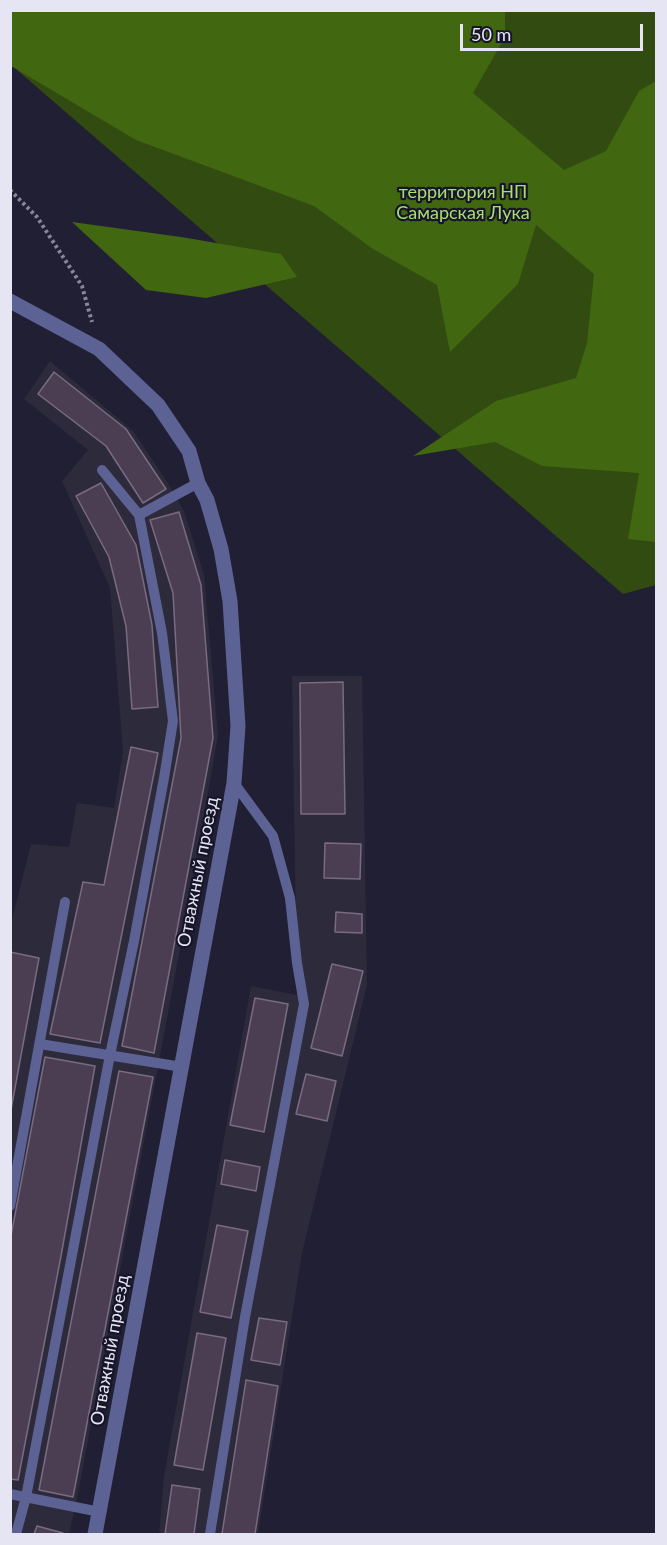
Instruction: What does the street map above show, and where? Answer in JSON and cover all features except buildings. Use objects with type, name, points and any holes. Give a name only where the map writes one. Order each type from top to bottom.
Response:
[{"type":"street","name":"Отважный проезд","points":[[10,300],[99,349],[158,405],[189,451],[198,483],[207,500],[221,549],[230,601],[238,726],[234,783],[95,1534]]},
{"type":"lane","points":[[16,1534],[26,1497],[110,1055],[134,941],[162,790],[172,721],[162,633],[139,515],[102,471]]},
{"type":"lane","points":[[139,515],[198,483]]},
{"type":"lane","points":[[210,1534],[245,1317],[304,1004],[290,898],[273,836],[234,783]]},
{"type":"lane","points":[[10,1206],[65,902]]},
{"type":"lane","points":[[40,1044],[182,1067]]},
{"type":"lane","points":[[10,1494],[99,1512]]},
{"type":"path","points":[[10,190],[37,217],[82,286],[99,349]]},
{"type":"shaded area","points":[[50,361],[133,431],[184,511],[204,575],[218,736],[69,1534],[11,1534],[11,924],[31,844],[69,847],[77,803],[114,808],[123,751],[110,588],[62,481],[88,450],[24,399]]},
{"type":"shaded area","points":[[292,676],[362,676],[367,985],[302,1253],[258,1534],[159,1534],[164,1476],[251,986],[297,995]]},
{"type":"green space","name":"территория НП Самарская Лука","points":[[10,11],[505,11],[505,37],[473,93],[564,170],[606,151],[639,91],[656,81],[656,542],[628,539],[639,473],[542,466],[495,442],[413,456],[496,401],[576,378],[587,343],[594,274],[536,225],[518,284],[450,352],[437,285],[373,249],[314,206],[136,140],[11,66]]},
{"type":"green space","name":"территория НП Самарская Лука","points":[[11,11],[656,11],[656,585],[623,594],[17,70],[11,52]]},
{"type":"green space","points":[[72,222],[281,254],[297,277],[206,298],[146,290]]}]
